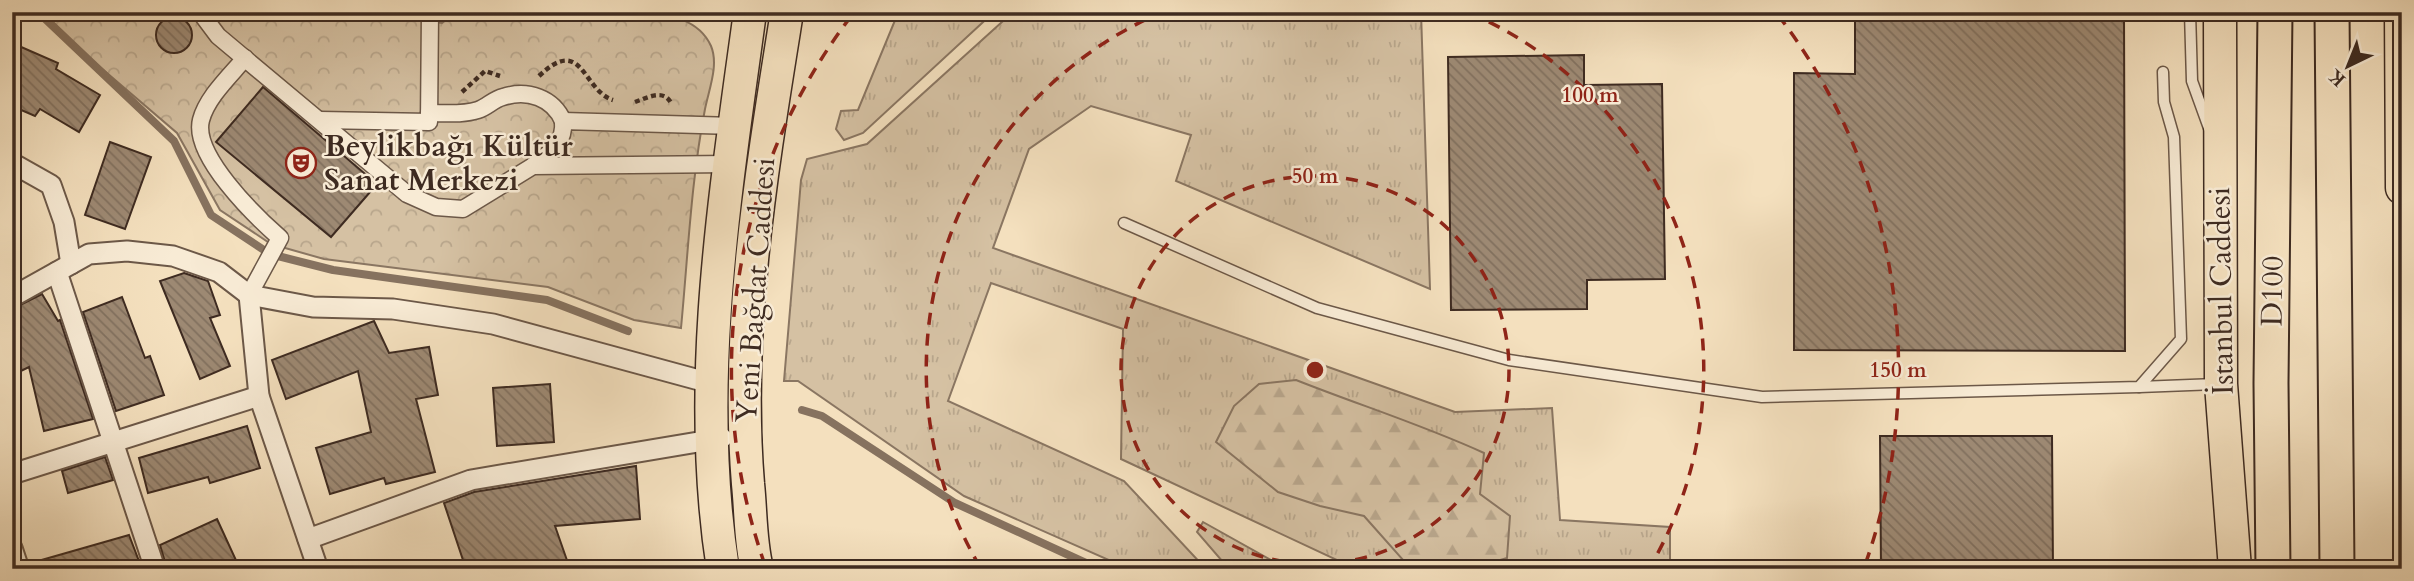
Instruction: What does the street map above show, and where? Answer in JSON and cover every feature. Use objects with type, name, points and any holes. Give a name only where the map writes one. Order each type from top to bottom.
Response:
[{"type":"highway","name":"D100","points":[[2273,569],[2271,383],[2275,12]]},
{"type":"highway","name":"D100","points":[[2332,12],[2337,569]]},
{"type":"main road","name":"Yeni Bağdat Caddesi","points":[[720,568],[709,440],[710,383],[729,164],[750,12]]},
{"type":"main road","name":"Yeni Bağdat Caddesi","points":[[756,564],[744,434],[743,375],[760,183],[787,12]]},
{"type":"main road","name":"İstanbul Caddesi","points":[[2220,12],[2221,384],[2235,569]]},
{"type":"main road","points":[[2401,12],[2402,188]]},
{"type":"street","points":[[200,12],[218,36],[407,194],[436,207],[463,209],[533,166],[556,148],[564,134],[563,121],[558,110],[547,100],[526,94],[503,97],[478,110],[455,114],[429,113]]},
{"type":"street","points":[[320,120],[429,121],[430,12]]},
{"type":"street","points":[[245,58],[207,105],[199,132],[203,146],[237,194],[280,238],[249,295],[260,396],[318,569]]},
{"type":"street","points":[[563,121],[734,127]]},
{"type":"street","points":[[12,163],[51,185],[64,222],[64,268],[113,442],[155,569]]},
{"type":"street","points":[[533,166],[729,164]]},
{"type":"street","points":[[12,297],[89,254],[127,251],[173,256],[219,272],[249,295],[313,307],[393,309],[493,324],[710,383]]},
{"type":"street","points":[[12,474],[260,396]]},
{"type":"street","points":[[308,540],[471,480],[744,434]]},
{"type":"street","points":[[12,548],[19,569]]},
{"type":"street","points":[[720,568],[756,564]]},
{"type":"lane","points":[[2189,12],[2192,81],[2220,157]]},
{"type":"lane","points":[[2139,387],[2181,339],[2174,137],[2164,102],[2163,72]]},
{"type":"lane","points":[[1124,223],[1317,308],[1509,360],[1762,397],[2221,384]]},
{"type":"green space","points":[[43,12],[404,12],[417,20],[442,23],[456,12],[642,12],[662,14],[691,24],[706,37],[714,61],[696,163],[681,328],[634,320],[548,287],[324,259],[271,244],[220,210],[177,133],[73,44]]},
{"type":"green space","points":[[994,12],[863,133],[844,140],[836,129],[841,111],[858,110],[898,13]]},
{"type":"green space","points":[[1013,12],[1086,12],[1090,16],[1094,12],[1421,12],[1430,289],[1176,181],[1191,135],[1091,106],[1029,149],[993,248],[1455,412],[1552,408],[1560,520],[1670,527],[1670,569],[1356,569],[1121,459],[1123,329],[991,283],[948,401],[1124,481],[1206,569],[1129,569],[964,496],[798,381],[784,381],[801,180],[807,159],[867,144]]},
{"type":"green space","points":[[1296,380],[1484,453],[1480,494],[1510,516],[1507,558],[1470,569],[1426,569],[1403,560],[1364,516],[1320,506],[1278,492],[1216,442],[1234,406],[1259,384]]},
{"type":"green space","points":[[1203,522],[1287,569],[1229,569],[1197,532]]},
{"type":"building","points":[[1855,12],[2124,12],[2125,351],[1794,350],[1794,73],[1855,74]]},
{"type":"building","points":[[174,17],[187,22],[192,35],[187,48],[174,53],[161,48],[156,35],[161,22]]},
{"type":"building","points":[[12,43],[58,63],[56,69],[100,95],[79,132],[40,109],[35,116],[12,106]]},
{"type":"building","points":[[1584,55],[1584,85],[1662,84],[1665,279],[1587,280],[1587,309],[1451,310],[1448,57]]},
{"type":"building","name":"Beylikbağı Kültür Sanat Merkezi","points":[[263,87],[377,184],[331,237],[216,142]]},
{"type":"building","points":[[110,142],[151,157],[125,229],[85,215]]},
{"type":"building","points":[[184,273],[208,281],[220,315],[210,318],[230,366],[200,379],[160,281]]},
{"type":"building","points":[[42,294],[58,321],[60,320],[93,419],[44,431],[29,367],[21,371],[12,356],[12,309]]},
{"type":"building","points":[[122,297],[145,358],[150,356],[164,395],[116,411],[83,312]]},
{"type":"building","points":[[374,321],[389,353],[429,347],[438,395],[416,399],[435,472],[386,484],[384,478],[330,494],[316,448],[371,432],[358,371],[286,399],[272,360]]},
{"type":"building","points":[[550,384],[554,442],[497,446],[493,388]]},
{"type":"building","points":[[247,426],[260,468],[210,483],[208,477],[148,493],[139,458]]},
{"type":"building","points":[[1880,436],[2052,436],[2053,569],[1881,569]]},
{"type":"building","points":[[105,457],[113,480],[68,493],[62,471]]},
{"type":"building","points":[[636,466],[640,519],[555,526],[570,569],[466,569],[444,503],[474,492]]},
{"type":"building","points":[[217,519],[240,569],[167,569],[160,545]]},
{"type":"building","points":[[129,535],[142,569],[32,569],[31,563]]},
{"type":"waterway","points":[[38,12],[174,141],[211,215],[270,254],[333,270],[547,300],[628,331]]},
{"type":"waterway","points":[[802,410],[822,416],[955,503],[1099,569]]},
{"type":"place","name":"Beylikbağı Kültür Sanat Merkezi","points":[[301,163]]}]
